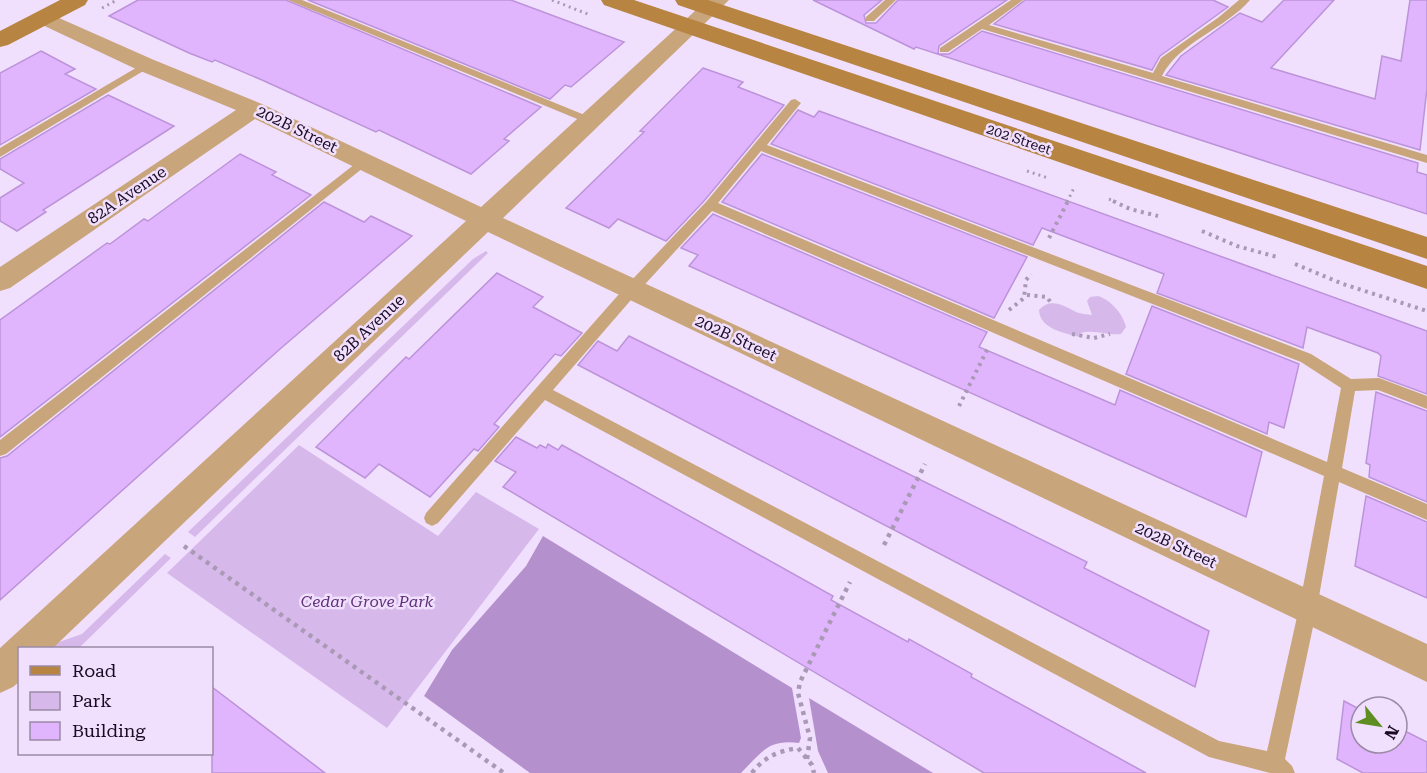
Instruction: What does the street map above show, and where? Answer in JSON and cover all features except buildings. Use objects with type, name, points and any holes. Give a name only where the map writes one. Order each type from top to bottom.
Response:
[{"type":"main road","points":[[0,40],[77,0]]},
{"type":"main road","name":"202 Street","points":[[612,0],[701,9],[1427,248]]},
{"type":"main road","name":"202 Street","points":[[701,9],[1427,278]]},
{"type":"street","name":"82B Avenue","points":[[28,647],[591,120],[701,9]]},
{"type":"street","name":"202B Street","points":[[44,18],[146,65],[254,108],[485,220],[1427,663]]},
{"type":"street","name":"82A Avenue","points":[[0,281],[254,108]]},
{"type":"street","points":[[0,674],[18,657]]},
{"type":"lane","points":[[293,0],[591,120]]},
{"type":"lane","points":[[870,19],[891,0]]},
{"type":"lane","points":[[944,50],[1018,0]]},
{"type":"lane","points":[[1156,78],[1165,60],[1223,19],[1245,0]]},
{"type":"lane","points":[[979,25],[1427,159]]},
{"type":"lane","points":[[0,153],[146,65]]},
{"type":"lane","points":[[432,518],[632,289],[710,205],[795,104]]},
{"type":"lane","points":[[759,146],[1306,357],[1349,385],[1380,384],[1427,403]]},
{"type":"lane","points":[[0,449],[364,161]]},
{"type":"lane","points":[[710,205],[1427,512]]},
{"type":"lane","points":[[543,392],[1216,750],[1279,768],[1349,385]]},
{"type":"path","points":[[1027,295],[1047,297],[1052,303]]},
{"type":"path","points":[[959,406],[998,328]]},
{"type":"path","points":[[1068,333],[1094,338],[1110,334]]},
{"type":"path","points":[[807,759],[810,738],[798,693],[800,682],[925,464]]},
{"type":"path","points":[[158,525],[198,558],[504,773]]},
{"type":"path","points":[[752,773],[759,763],[777,751],[798,748],[814,773]]},
{"type":"green space","points":[[486,251],[488,253],[195,537],[188,532],[473,259]]},
{"type":"green space","points":[[1098,296],[1112,304],[1122,317],[1126,327],[1121,334],[1086,332],[1080,333],[1080,337],[1048,326],[1040,316],[1039,310],[1053,303],[1078,313],[1092,315],[1087,301],[1090,297]]},
{"type":"green space","name":"Cedar Grove Park","points":[[299,445],[438,536],[476,492],[539,529],[387,728],[167,573]]},
{"type":"green space","points":[[165,554],[171,558],[80,647],[52,647],[59,642],[82,634]]},
{"type":"shaded area","points":[[543,536],[792,688],[801,738],[799,743],[788,742],[773,745],[760,753],[741,773],[530,773],[424,696],[452,650],[526,566]]},
{"type":"shaded area","points":[[809,698],[933,773],[828,773],[818,751]]}]
